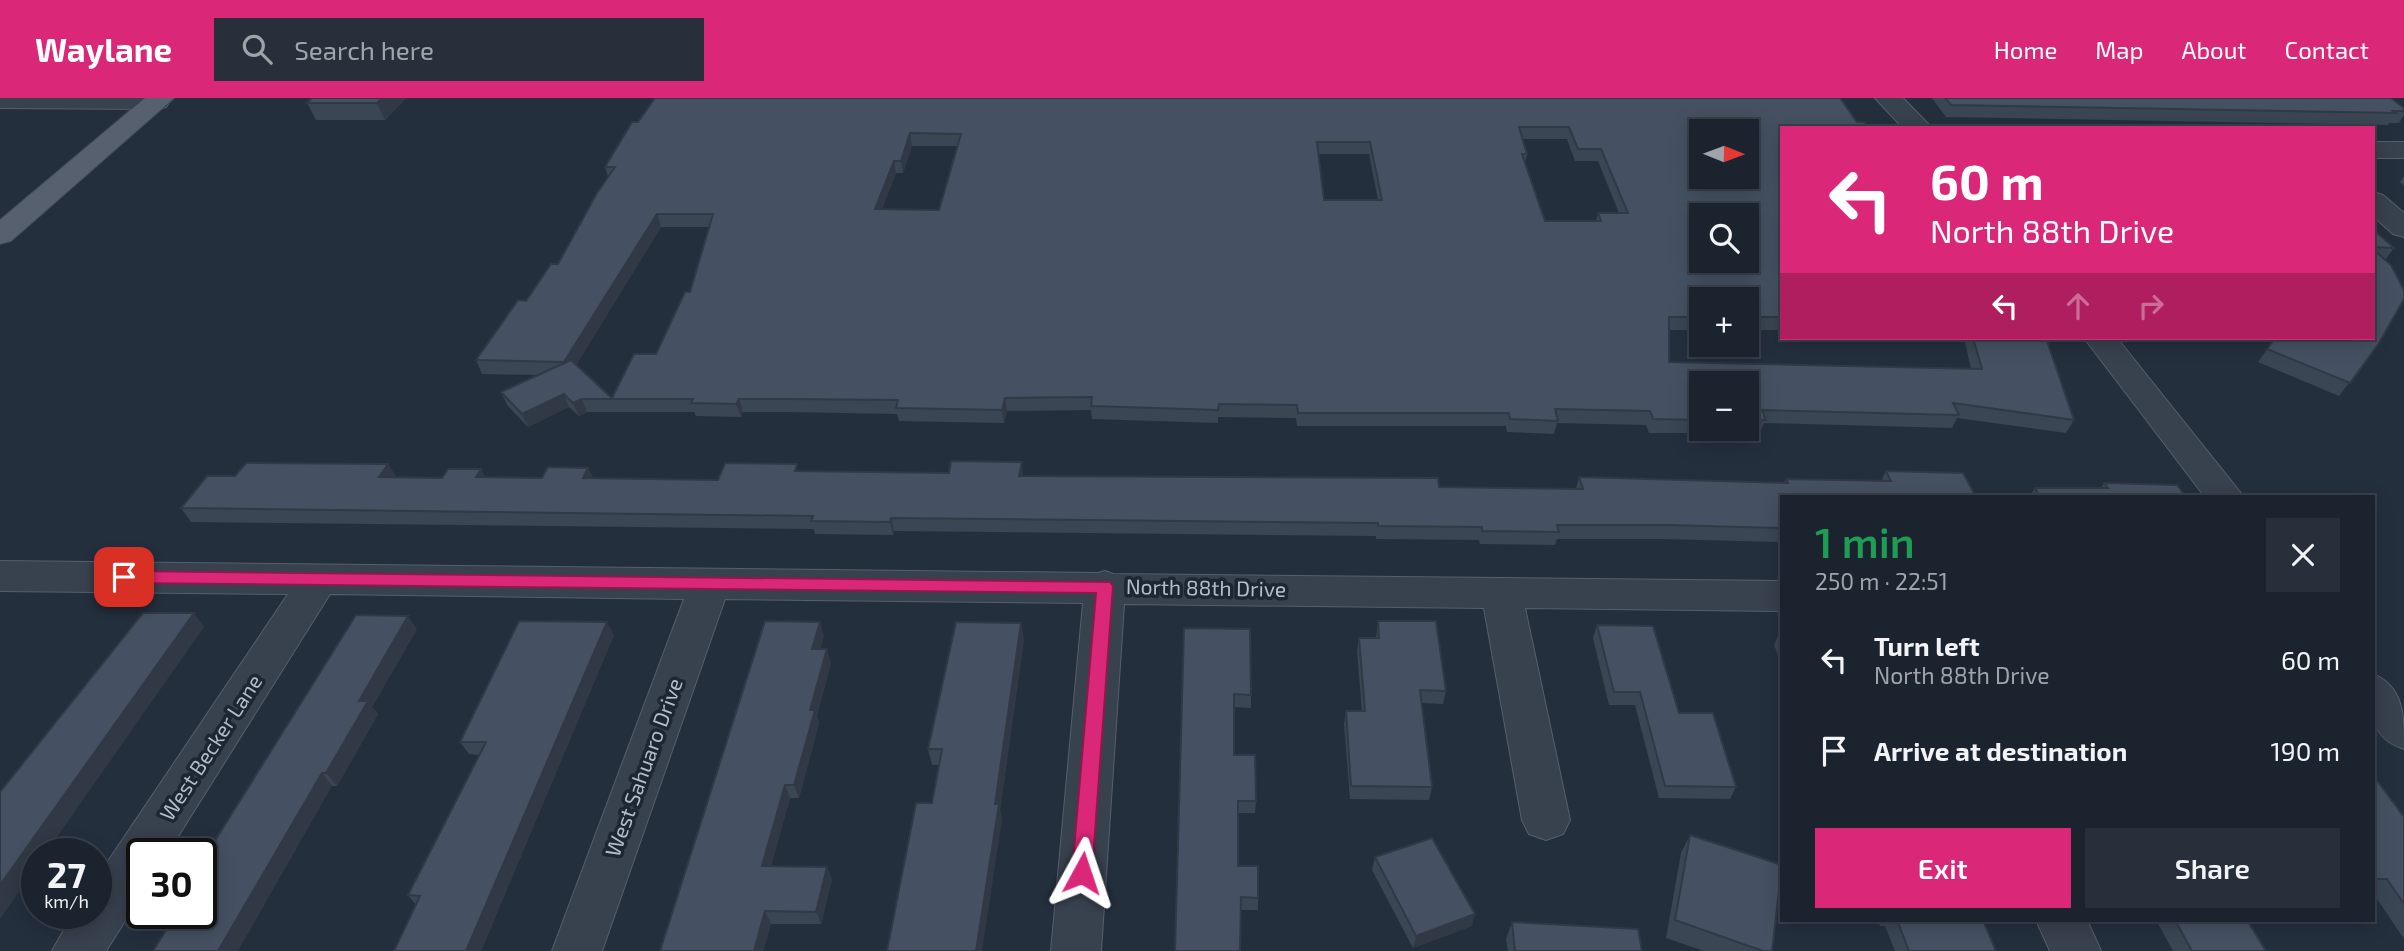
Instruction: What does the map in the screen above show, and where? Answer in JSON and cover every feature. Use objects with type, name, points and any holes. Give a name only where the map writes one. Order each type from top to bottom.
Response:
[{"type":"main road","points":[[0,235],[159,100]]},
{"type":"street","points":[[1888,98],[1917,126]]},
{"type":"street","points":[[0,100],[159,100]]},
{"type":"street","points":[[2375,150],[2404,150]]},
{"type":"street","points":[[2375,203],[2404,229]]},
{"type":"street","points":[[2102,340],[2223,495]]},
{"type":"street","name":"North 88th Drive","points":[[0,576],[1501,590],[1780,596]]},
{"type":"street","name":"West Becker Lane","points":[[77,951],[320,578]]},
{"type":"street","name":"West Sahuaro Drive","points":[[577,951],[710,583]]},
{"type":"street","points":[[1076,951],[1105,586]]},
{"type":"street","points":[[1501,590],[1546,820]]},
{"type":"street","points":[[2375,694],[2404,731]]},
{"type":"street","points":[[2062,922],[2076,951]]},
{"type":"building","points":[[312,98],[382,98],[377,103],[307,103]]},
{"type":"building","points":[[655,98],[1840,98],[1857,122],[1864,122],[1867,126],[1780,126],[1780,317],[1759,317],[1759,287],[1689,287],[1689,317],[1669,317],[1669,362],[1982,369],[1974,340],[2047,340],[2074,420],[1953,403],[1959,415],[1762,410],[1766,420],[1759,420],[1759,371],[1689,371],[1689,420],[1653,419],[1650,411],[1555,409],[1558,421],[1510,419],[1509,413],[1298,413],[1297,405],[1219,404],[1218,410],[1091,406],[1092,397],[1005,398],[1002,410],[896,408],[898,400],[739,399],[736,404],[691,403],[693,399],[582,399],[573,403],[564,394],[522,414],[501,392],[571,360],[612,398],[634,354],[656,354],[685,292],[690,292],[713,214],[657,214],[564,362],[476,360],[518,300],[526,301],[551,264],[558,264],[597,193],[615,167],[605,167],[632,122],[638,122]],"holes":[[[1519,127],[1569,127],[1578,149],[1601,149],[1628,213],[1598,213],[1601,221],[1545,221],[1522,154],[1527,154]],[[910,133],[961,134],[939,210],[875,209],[894,161],[901,161]],[[1317,142],[1370,142],[1382,200],[1324,200]]]},
{"type":"building","points":[[1945,98],[2391,98],[2404,108],[2404,111],[2393,111],[2396,113],[1951,105]]},
{"type":"building","points":[[2375,231],[2394,248],[2375,247]]},
{"type":"building","points":[[2375,251],[2391,265],[2404,290],[2404,299],[2379,343],[2350,383],[2267,349],[2274,340],[2375,340]]},
{"type":"building","points":[[951,461],[1022,462],[1019,476],[1438,478],[1439,487],[1583,489],[1579,477],[1788,483],[1786,479],[1891,481],[1886,471],[1963,473],[1975,495],[1780,495],[1780,528],[1557,525],[1559,532],[1482,531],[1482,527],[1378,526],[1378,523],[891,518],[890,522],[811,521],[813,516],[181,508],[207,476],[235,476],[246,463],[388,464],[379,477],[442,478],[448,469],[481,469],[476,477],[542,478],[548,467],[588,468],[583,478],[718,480],[725,463],[797,464],[795,471],[949,473]]},
{"type":"building","points":[[2104,483],[2177,485],[2184,495],[2038,495],[2035,488],[2108,488]]},
{"type":"building","points":[[143,613],[194,613],[34,838],[21,838],[21,856],[0,885],[0,792]]},
{"type":"building","points":[[356,615],[408,616],[359,701],[368,701],[326,773],[322,773],[218,951],[153,951],[167,929],[217,929],[217,838]]},
{"type":"building","points":[[519,621],[607,622],[466,951],[394,951],[420,896],[408,895],[486,742],[460,742]]},
{"type":"building","points":[[765,621],[820,622],[812,649],[827,649],[810,710],[815,710],[794,785],[785,785],[762,866],[827,867],[816,912],[765,911],[754,951],[660,951]]},
{"type":"building","points":[[1378,621],[1436,621],[1446,691],[1420,690],[1432,787],[1351,786],[1346,711],[1365,711],[1359,638],[1379,638]]},
{"type":"building","points":[[956,622],[1021,623],[995,804],[999,804],[976,951],[887,951],[916,803],[932,803],[942,749],[928,749]]},
{"type":"building","points":[[1597,625],[1653,626],[1679,713],[1713,713],[1736,787],[1665,786],[1640,692],[1614,692]]},
{"type":"building","points":[[1184,628],[1250,629],[1251,695],[1234,694],[1234,755],[1255,755],[1256,801],[1238,801],[1238,866],[1258,866],[1258,898],[1241,897],[1240,951],[1175,951]]},
{"type":"building","points":[[2375,778],[2404,817],[2404,904],[2387,879],[2375,879]]},
{"type":"building","points":[[1690,835],[1780,864],[1772,951],[1763,951],[1675,920]]},
{"type":"building","points":[[1432,838],[1475,914],[1416,936],[1375,857]]},
{"type":"building","points":[[1512,922],[1638,929],[1642,951],[1515,951]]},
{"type":"building","points":[[1898,922],[1984,922],[1996,951],[1909,951]]},
{"type":"building","points":[[2176,922],[2248,922],[2266,951],[2192,951]]},
{"type":"route","points":[[124,577],[1105,586],[1082,873]]}]
